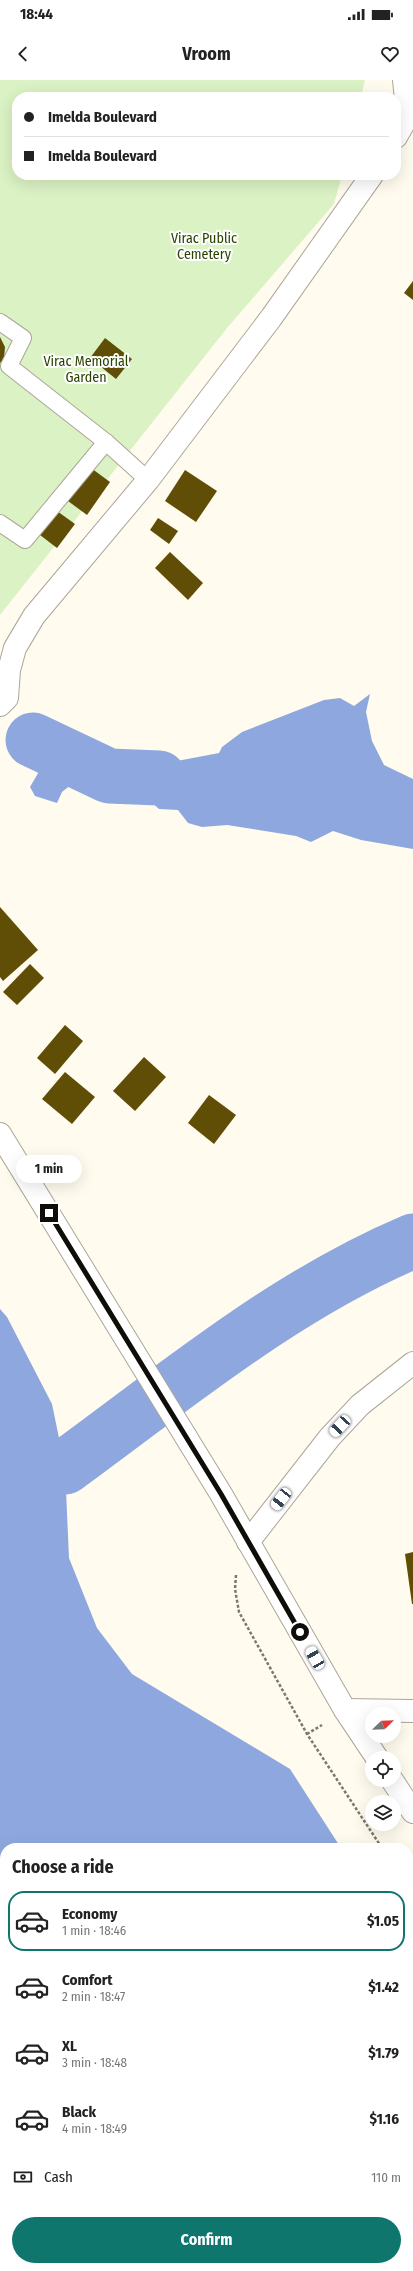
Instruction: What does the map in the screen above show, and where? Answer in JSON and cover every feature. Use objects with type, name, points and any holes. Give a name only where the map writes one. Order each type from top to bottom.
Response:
[{"type":"main road","points":[[401,130],[412,113],[406,100],[404,80]]},
{"type":"main road","points":[[3,701],[15,648],[34,616],[148,480],[271,318],[368,180]]},
{"type":"main road","points":[[0,1134],[66,1239],[221,1494],[346,1710],[372,1751]]},
{"type":"main road","points":[[248,1542],[330,1437],[360,1405],[413,1363]]},
{"type":"main road","points":[[346,1710],[413,1711]]},
{"type":"main road","points":[[397,1787],[413,1812]]},
{"type":"lane","points":[[0,322],[23,338],[5,370],[106,442],[148,480]]},
{"type":"lane","points":[[0,523],[26,540],[106,442]]},
{"type":"path","points":[[248,1542],[237,1566],[235,1589],[238,1612],[307,1734],[379,1843]]},
{"type":"green space","points":[[0,80],[365,80],[362,92],[12,92],[12,180],[341,180],[334,204],[227,328],[0,615]]},
{"type":"water","points":[[370,694],[366,712],[372,741],[384,765],[413,779],[413,849],[361,840],[333,831],[311,842],[296,836],[227,825],[202,827],[188,823],[178,810],[159,809],[149,800],[129,803],[119,801],[94,781],[86,779],[72,784],[62,792],[57,803],[35,796],[30,787],[51,751],[80,764],[93,763],[108,754],[138,763],[154,761],[171,756],[177,761],[219,753],[222,747],[242,732],[324,700],[340,698],[354,706]]},
{"type":"water","points":[[0,1309],[7,1317],[52,1404],[65,1467],[69,1558],[97,1628],[132,1674],[290,1769],[338,1843],[0,1843]]},
{"type":"building","points":[[413,281],[413,300],[404,293]]},
{"type":"building","points":[[0,337],[5,347],[4,359],[0,363]]},
{"type":"building","points":[[105,338],[132,359],[116,379],[90,358]]},
{"type":"building","points":[[91,468],[110,482],[87,515],[68,501]]},
{"type":"building","points":[[185,470],[217,491],[196,522],[165,501]]},
{"type":"building","points":[[57,511],[75,524],[57,548],[40,535]]},
{"type":"building","points":[[158,518],[178,531],[169,544],[150,530]]},
{"type":"building","points":[[170,552],[203,583],[188,600],[155,568]]},
{"type":"building","points":[[0,907],[38,950],[3,981],[0,977]]},
{"type":"building","points":[[30,964],[44,978],[17,1005],[3,992]]},
{"type":"building","points":[[65,1025],[83,1041],[55,1074],[37,1058]]},
{"type":"building","points":[[144,1057],[166,1077],[135,1111],[113,1091]]},
{"type":"building","points":[[65,1072],[95,1097],[72,1124],[42,1099]]},
{"type":"building","points":[[209,1095],[236,1115],[214,1144],[188,1123]]},
{"type":"building","points":[[413,1552],[413,1604],[412,1604],[405,1554]]},
{"type":"waterway","points":[[33,740],[109,776],[159,778]]},
{"type":"waterway","points":[[65,1467],[190,1374],[276,1315],[320,1288],[366,1263],[413,1241]]},
{"type":"route","points":[[49,1213],[221,1494],[300,1632]]},
{"type":"park label","name":"Virac Public Cemetery","points":[[204,246]]},
{"type":"park label","name":"Virac Memorial Garden","points":[[86,370]]}]
